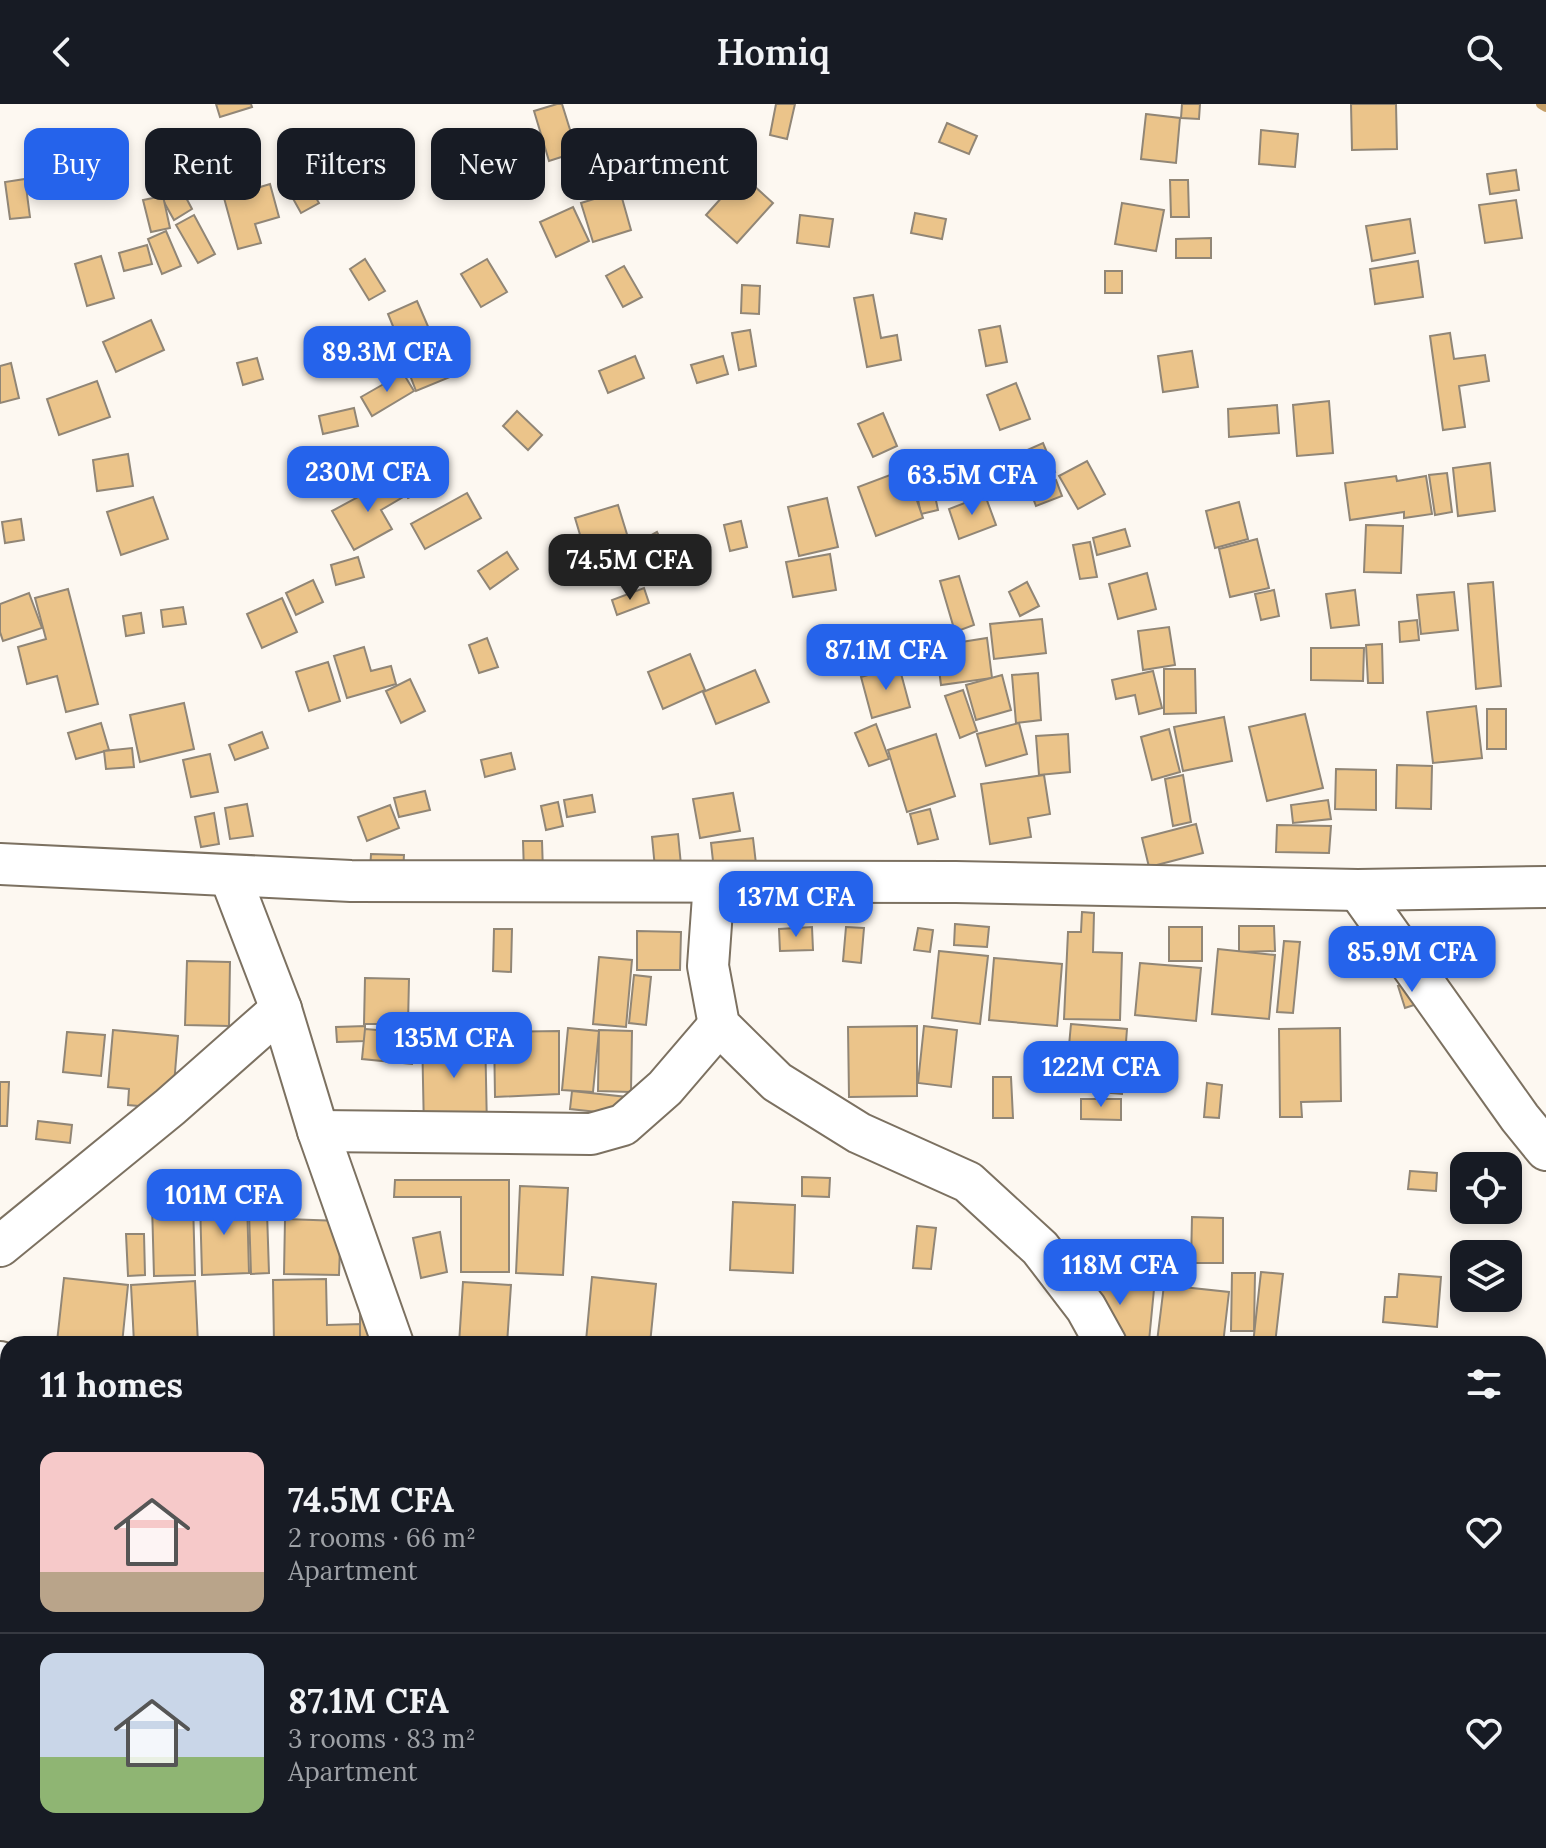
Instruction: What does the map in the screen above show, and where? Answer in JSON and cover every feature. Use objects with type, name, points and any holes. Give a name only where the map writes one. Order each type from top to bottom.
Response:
[{"type":"street","points":[[0,864],[367,881],[956,882],[1358,890],[1546,887]]},
{"type":"street","points":[[230,876],[281,1009],[318,1131],[390,1336]]},
{"type":"street","points":[[714,882],[708,966],[719,1025],[777,1082],[859,1133],[968,1182],[1040,1248],[1086,1308],[1102,1336]]},
{"type":"street","points":[[1358,890],[1546,1150]]},
{"type":"street","points":[[0,1246],[170,1107],[281,1009]]},
{"type":"street","points":[[318,1131],[591,1134],[623,1125],[665,1088],[719,1025]]},
{"type":"building","points":[[216,104],[251,104],[252,107],[220,117]]},
{"type":"building","points":[[562,104],[570,128],[561,128],[561,157],[549,161],[545,128],[539,128],[534,111]]},
{"type":"building","points":[[776,104],[795,104],[787,139],[770,135]]},
{"type":"building","points":[[1182,104],[1200,104],[1199,119],[1181,118]]},
{"type":"building","points":[[1351,104],[1396,104],[1397,149],[1352,150]]},
{"type":"building","points":[[1146,114],[1180,118],[1176,163],[1141,159]]},
{"type":"building","points":[[947,123],[977,136],[969,154],[939,142]]},
{"type":"building","points":[[1261,130],[1298,134],[1295,167],[1259,164]]},
{"type":"building","points":[[1516,170],[1519,190],[1490,194],[1487,174]]},
{"type":"building","points":[[24,179],[24,200],[28,200],[30,217],[10,219],[5,182]]},
{"type":"building","points":[[1170,180],[1188,180],[1189,217],[1171,217]]},
{"type":"building","points":[[270,184],[279,217],[255,224],[261,243],[238,249],[225,200],[261,200],[261,187]]},
{"type":"building","points":[[757,189],[773,203],[737,243],[706,215],[720,200],[757,200]]},
{"type":"building","points":[[143,200],[164,200],[170,228],[151,232]]},
{"type":"building","points":[[163,200],[187,200],[192,209],[174,220]]},
{"type":"building","points":[[294,200],[317,200],[319,203],[301,213]]},
{"type":"building","points":[[623,200],[631,230],[593,242],[581,203]]},
{"type":"building","points":[[1516,200],[1522,238],[1485,243],[1479,205]]},
{"type":"building","points":[[1122,203],[1164,210],[1156,251],[1115,244]]},
{"type":"building","points":[[573,207],[589,241],[556,257],[540,222]]},
{"type":"building","points":[[915,213],[946,219],[942,239],[911,233]]},
{"type":"building","points":[[194,215],[215,254],[198,263],[176,225]]},
{"type":"building","points":[[800,215],[833,219],[829,247],[797,243]]},
{"type":"building","points":[[1410,219],[1415,253],[1372,261],[1366,226]]},
{"type":"building","points":[[166,231],[181,266],[162,274],[148,239]]},
{"type":"building","points":[[1211,238],[1211,258],[1176,258],[1176,239]]},
{"type":"building","points":[[147,245],[152,264],[124,271],[119,253]]},
{"type":"building","points":[[101,256],[114,298],[87,306],[75,264]]},
{"type":"building","points":[[365,259],[385,291],[369,300],[350,269]]},
{"type":"building","points":[[487,259],[507,292],[481,307],[461,274]]},
{"type":"building","points":[[1418,261],[1423,297],[1375,304],[1370,269]]},
{"type":"building","points":[[624,266],[642,297],[623,307],[606,276]]},
{"type":"building","points":[[1105,271],[1122,271],[1122,293],[1105,293]]},
{"type":"building","points":[[742,285],[760,286],[759,314],[741,313]]},
{"type":"building","points":[[873,295],[881,338],[897,335],[901,360],[867,367],[854,298]]},
{"type":"building","points":[[417,301],[433,338],[403,351],[388,314]]},
{"type":"building","points":[[151,320],[164,350],[116,372],[103,342]]},
{"type":"building","points":[[1000,326],[1007,362],[986,366],[979,330]]},
{"type":"building","points":[[750,330],[756,366],[739,370],[732,333]]},
{"type":"building","points":[[1450,333],[1454,359],[1485,355],[1489,381],[1459,386],[1465,427],[1443,430],[1430,336]]},
{"type":"building","points":[[1192,351],[1198,387],[1163,392],[1158,356]]},
{"type":"building","points":[[442,356],[450,377],[416,391],[408,370]]},
{"type":"building","points":[[635,356],[644,378],[608,393],[599,371]]},
{"type":"building","points":[[723,356],[728,374],[697,383],[691,365]]},
{"type":"building","points":[[257,358],[263,379],[243,385],[237,363]]},
{"type":"building","points":[[11,363],[19,398],[0,403],[0,366]]},
{"type":"building","points":[[403,373],[414,391],[372,416],[361,397]]},
{"type":"building","points":[[97,381],[110,417],[59,435],[47,399]]},
{"type":"building","points":[[1016,383],[1030,419],[1000,430],[987,395]]},
{"type":"building","points":[[1329,401],[1333,453],[1297,456],[1293,405]]},
{"type":"building","points":[[1277,405],[1279,433],[1229,437],[1228,409]]},
{"type":"building","points":[[354,408],[358,426],[323,434],[319,416]]},
{"type":"building","points":[[517,411],[542,435],[528,450],[503,426]]},
{"type":"building","points":[[883,413],[897,446],[873,457],[858,424]]},
{"type":"building","points":[[1043,443],[1055,472],[1037,480],[1025,451]]},
{"type":"building","points":[[128,454],[133,486],[97,491],[93,460]]},
{"type":"building","points":[[927,458],[938,510],[921,514],[910,461]]},
{"type":"building","points":[[1087,461],[1105,494],[1078,509],[1059,476]]},
{"type":"building","points":[[1490,463],[1495,511],[1458,516],[1453,468]]},
{"type":"building","points":[[414,464],[426,490],[408,498],[396,473]]},
{"type":"building","points":[[906,469],[923,518],[876,536],[858,487]]},
{"type":"building","points":[[1447,473],[1452,512],[1435,515],[1429,475]]},
{"type":"building","points":[[1396,476],[1397,481],[1426,476],[1432,514],[1404,518],[1404,512],[1350,520],[1345,483]]},
{"type":"building","points":[[393,478],[403,497],[381,510],[392,529],[354,550],[332,511]]},
{"type":"building","points":[[1056,480],[1062,496],[1036,506],[1030,490]]},
{"type":"building","points":[[467,493],[481,518],[425,549],[411,524]]},
{"type":"building","points":[[985,495],[996,525],[959,539],[949,509]]},
{"type":"building","points":[[153,497],[168,539],[121,555],[107,512]]},
{"type":"building","points":[[827,498],[838,547],[799,556],[788,507]]},
{"type":"building","points":[[1239,502],[1248,539],[1215,548],[1206,511]]},
{"type":"building","points":[[618,505],[630,544],[587,558],[575,518]]},
{"type":"building","points":[[21,519],[24,540],[5,543],[2,522]]},
{"type":"building","points":[[741,521],[747,547],[730,551],[724,525]]},
{"type":"building","points":[[1366,525],[1403,526],[1401,573],[1364,572]]},
{"type":"building","points":[[1125,529],[1130,546],[1097,555],[1093,538]]},
{"type":"building","points":[[657,532],[664,546],[640,560],[632,546]]},
{"type":"building","points":[[1257,539],[1269,588],[1230,597],[1219,549]]},
{"type":"building","points":[[1090,542],[1097,577],[1080,579],[1073,545]]},
{"type":"building","points":[[507,552],[518,569],[490,589],[478,571]]},
{"type":"building","points":[[830,554],[836,590],[793,597],[786,562]]},
{"type":"building","points":[[358,557],[364,577],[336,585],[331,565]]},
{"type":"building","points":[[1147,573],[1156,609],[1118,619],[1109,584]]},
{"type":"building","points":[[959,576],[974,625],[955,632],[940,581]]},
{"type":"building","points":[[313,580],[323,602],[296,615],[286,593]]},
{"type":"building","points":[[1027,582],[1039,606],[1020,616],[1009,592]]},
{"type":"building","points":[[1493,582],[1501,686],[1476,689],[1468,584]]},
{"type":"building","points":[[644,588],[649,603],[617,615],[612,600]]},
{"type":"building","points":[[68,589],[98,704],[66,712],[57,676],[27,684],[18,647],[46,639],[35,598]]},
{"type":"building","points":[[1274,590],[1279,616],[1261,620],[1255,594]]},
{"type":"building","points":[[1355,590],[1359,625],[1331,628],[1326,594]]},
{"type":"building","points":[[1454,592],[1458,630],[1421,634],[1417,595]]},
{"type":"building","points":[[29,593],[42,628],[3,641],[0,604]]},
{"type":"building","points":[[282,598],[297,632],[262,648],[247,614]]},
{"type":"building","points":[[183,607],[186,624],[163,627],[161,610]]},
{"type":"building","points":[[141,613],[144,633],[126,636],[123,616]]},
{"type":"building","points":[[1042,619],[1046,653],[994,659],[990,624]]},
{"type":"building","points":[[1417,620],[1419,640],[1400,642],[1399,622]]},
{"type":"building","points":[[1169,627],[1175,665],[1143,670],[1138,631]]},
{"type":"building","points":[[871,631],[876,668],[854,672],[849,635]]},
{"type":"building","points":[[487,638],[498,667],[479,673],[469,645]]},
{"type":"building","points":[[987,638],[992,678],[941,685],[936,646]]},
{"type":"building","points":[[1382,644],[1383,683],[1368,683],[1366,645]]},
{"type":"building","points":[[364,647],[371,671],[391,666],[396,684],[347,698],[334,656]]},
{"type":"building","points":[[1311,648],[1364,648],[1363,681],[1311,680]]},
{"type":"building","points":[[690,654],[705,690],[663,709],[648,672]]},
{"type":"building","points":[[328,662],[340,701],[309,711],[296,672]]},
{"type":"building","points":[[899,666],[910,707],[872,718],[861,677]]},
{"type":"building","points":[[1164,669],[1195,669],[1196,713],[1164,714]]},
{"type":"building","points":[[755,670],[769,702],[716,724],[703,692]]},
{"type":"building","points":[[1153,671],[1162,708],[1139,714],[1135,695],[1116,699],[1112,680]]},
{"type":"building","points":[[1038,673],[1041,720],[1016,723],[1012,675]]},
{"type":"building","points":[[1002,675],[1011,710],[976,720],[966,685]]},
{"type":"building","points":[[410,679],[425,711],[401,723],[386,691]]},
{"type":"building","points":[[963,690],[977,731],[960,738],[945,696]]},
{"type":"building","points":[[184,703],[194,749],[140,762],[130,715]]},
{"type":"building","points":[[1476,706],[1482,758],[1433,763],[1427,712]]},
{"type":"building","points":[[1487,709],[1506,709],[1506,749],[1487,749]]},
{"type":"building","points":[[1305,714],[1323,788],[1267,801],[1249,727]]},
{"type":"building","points":[[1224,717],[1232,761],[1183,771],[1174,727]]},
{"type":"building","points":[[101,723],[109,750],[76,759],[68,733]]},
{"type":"building","points":[[1019,723],[1027,754],[986,766],[977,734]]},
{"type":"building","points":[[876,724],[889,759],[869,766],[855,733]]},
{"type":"building","points":[[1169,729],[1180,772],[1152,780],[1141,737]]},
{"type":"building","points":[[262,732],[268,748],[235,760],[229,745]]},
{"type":"building","points":[[936,734],[955,796],[907,812],[888,750]]},
{"type":"building","points":[[1068,734],[1070,772],[1039,775],[1036,736]]},
{"type":"building","points":[[132,748],[134,767],[106,769],[104,751]]},
{"type":"building","points":[[511,753],[515,769],[485,777],[481,760]]},
{"type":"building","points":[[210,754],[218,792],[191,797],[183,760]]},
{"type":"building","points":[[1397,765],[1432,766],[1431,809],[1396,808]]},
{"type":"building","points":[[1336,769],[1376,770],[1376,810],[1335,809]]},
{"type":"building","points":[[1044,775],[1050,814],[1028,818],[1031,837],[990,844],[981,784]]},
{"type":"building","points":[[1183,775],[1191,822],[1173,826],[1165,779]]},
{"type":"building","points":[[425,791],[430,810],[399,817],[394,798]]},
{"type":"building","points":[[733,793],[740,831],[700,838],[693,799]]},
{"type":"building","points":[[592,795],[595,812],[567,817],[564,800]]},
{"type":"building","points":[[1328,800],[1331,819],[1293,823],[1291,805]]},
{"type":"building","points":[[558,802],[563,826],[546,830],[541,806]]},
{"type":"building","points":[[247,804],[253,836],[230,839],[225,808]]},
{"type":"building","points":[[390,805],[399,828],[367,841],[358,817]]},
{"type":"building","points":[[930,809],[938,839],[918,844],[910,814]]},
{"type":"building","points":[[214,813],[219,844],[201,847],[195,817]]},
{"type":"building","points":[[1196,824],[1203,853],[1149,867],[1142,838]]},
{"type":"building","points":[[1277,825],[1331,826],[1329,853],[1276,852]]},
{"type":"building","points":[[678,834],[681,865],[655,868],[652,837]]},
{"type":"building","points":[[753,838],[756,864],[714,870],[711,843]]},
{"type":"building","points":[[523,841],[542,841],[543,872],[524,873]]},
{"type":"building","points":[[371,854],[404,855],[403,872],[370,871]]},
{"type":"building","points":[[1082,912],[1094,913],[1093,952],[1122,953],[1120,1020],[1064,1019],[1068,932],[1081,932]]},
{"type":"building","points":[[955,924],[989,927],[987,947],[954,945]]},
{"type":"building","points":[[1239,926],[1274,926],[1275,951],[1239,952]]},
{"type":"building","points":[[812,927],[813,950],[780,951],[779,929]]},
{"type":"building","points":[[846,927],[864,928],[861,963],[843,961]]},
{"type":"building","points":[[1169,927],[1202,927],[1202,961],[1169,961]]},
{"type":"building","points":[[918,928],[933,930],[930,952],[914,950]]},
{"type":"building","points":[[494,929],[512,929],[511,972],[493,971]]},
{"type":"building","points":[[637,931],[681,932],[680,970],[637,970]]},
{"type":"building","points":[[1284,941],[1300,942],[1293,1013],[1277,1012]]},
{"type":"building","points":[[1218,949],[1275,955],[1269,1019],[1212,1014]]},
{"type":"building","points":[[939,951],[988,956],[980,1024],[932,1018]]},
{"type":"building","points":[[599,957],[632,960],[626,1027],[593,1024]]},
{"type":"building","points":[[994,958],[1062,964],[1057,1026],[989,1020]]},
{"type":"building","points":[[187,961],[230,962],[229,1026],[185,1025]]},
{"type":"building","points":[[1140,963],[1201,968],[1196,1021],[1135,1015]]},
{"type":"building","points":[[634,975],[651,977],[646,1025],[629,1023]]},
{"type":"building","points":[[365,978],[409,979],[408,1024],[364,1024]]},
{"type":"building","points":[[1419,979],[1426,1001],[1405,1008],[1398,986]]},
{"type":"building","points":[[1071,1024],[1127,1029],[1122,1094],[1065,1089]]},
{"type":"building","points":[[365,1026],[365,1041],[337,1042],[336,1027]]},
{"type":"building","points":[[917,1026],[917,1096],[849,1097],[848,1027]]},
{"type":"building","points":[[924,1026],[957,1030],[951,1087],[918,1083]]},
{"type":"building","points":[[568,1028],[599,1031],[593,1092],[562,1090]]},
{"type":"building","points":[[1340,1028],[1341,1101],[1301,1102],[1302,1117],[1280,1117],[1279,1029]]},
{"type":"building","points":[[365,1029],[414,1033],[412,1064],[362,1059]]},
{"type":"building","points":[[113,1030],[178,1036],[172,1109],[128,1105],[129,1089],[108,1087]]},
{"type":"building","points":[[485,1030],[487,1129],[424,1131],[422,1032]]},
{"type":"building","points":[[599,1030],[632,1031],[631,1092],[598,1091]]},
{"type":"building","points":[[559,1031],[559,1094],[495,1097],[494,1032]]},
{"type":"building","points":[[67,1032],[105,1035],[101,1076],[63,1072]]},
{"type":"building","points":[[993,1077],[1011,1077],[1013,1118],[993,1118]]},
{"type":"building","points":[[0,1082],[9,1082],[7,1126],[0,1126]]},
{"type":"building","points":[[1207,1083],[1222,1085],[1219,1118],[1204,1117]]},
{"type":"building","points":[[572,1091],[627,1097],[625,1115],[570,1109]]},
{"type":"building","points":[[1081,1099],[1121,1099],[1121,1120],[1081,1119]]},
{"type":"building","points":[[38,1121],[72,1125],[70,1143],[36,1139]]},
{"type":"building","points":[[1410,1171],[1437,1173],[1436,1191],[1408,1189]]},
{"type":"building","points":[[802,1177],[830,1178],[829,1197],[802,1196]]},
{"type":"building","points":[[162,1180],[192,1181],[192,1201],[161,1199]]},
{"type":"building","points":[[395,1180],[509,1180],[509,1272],[461,1272],[461,1197],[394,1197]]},
{"type":"building","points":[[520,1186],[568,1188],[563,1275],[516,1273]]},
{"type":"building","points":[[247,1199],[249,1273],[202,1275],[200,1201]]},
{"type":"building","points":[[193,1202],[195,1275],[154,1276],[152,1204]]},
{"type":"building","points":[[733,1202],[795,1205],[793,1273],[730,1270]]},
{"type":"building","points":[[249,1212],[267,1212],[269,1273],[251,1274]]},
{"type":"building","points":[[1192,1217],[1223,1218],[1223,1263],[1191,1263]]},
{"type":"building","points":[[285,1219],[341,1221],[339,1275],[284,1274]]},
{"type":"building","points":[[917,1226],[936,1228],[931,1269],[913,1268]]},
{"type":"building","points":[[440,1232],[447,1272],[421,1278],[413,1238]]},
{"type":"building","points":[[126,1234],[144,1234],[145,1275],[128,1276]]},
{"type":"building","points":[[1261,1272],[1283,1274],[1276,1336],[1254,1336]]},
{"type":"building","points":[[1092,1273],[1155,1279],[1149,1336],[1086,1335]]},
{"type":"building","points":[[1232,1273],[1255,1273],[1254,1331],[1231,1331]]},
{"type":"building","points":[[1399,1274],[1441,1277],[1437,1327],[1383,1322],[1385,1297],[1397,1297]]},
{"type":"building","points":[[592,1277],[656,1284],[651,1336],[586,1336]]},
{"type":"building","points":[[64,1278],[128,1285],[123,1336],[58,1336]]},
{"type":"building","points":[[326,1279],[327,1325],[363,1324],[363,1336],[274,1336],[273,1280]]},
{"type":"building","points":[[195,1281],[198,1336],[134,1336],[131,1285]]},
{"type":"building","points":[[463,1282],[511,1285],[508,1336],[460,1336]]},
{"type":"building","points":[[1164,1285],[1229,1292],[1224,1336],[1158,1336]]},
{"type":"building","points":[[360,1305],[376,1336],[360,1336]]},
{"type":"waterway","points":[[1541,104],[1546,107]]}]
